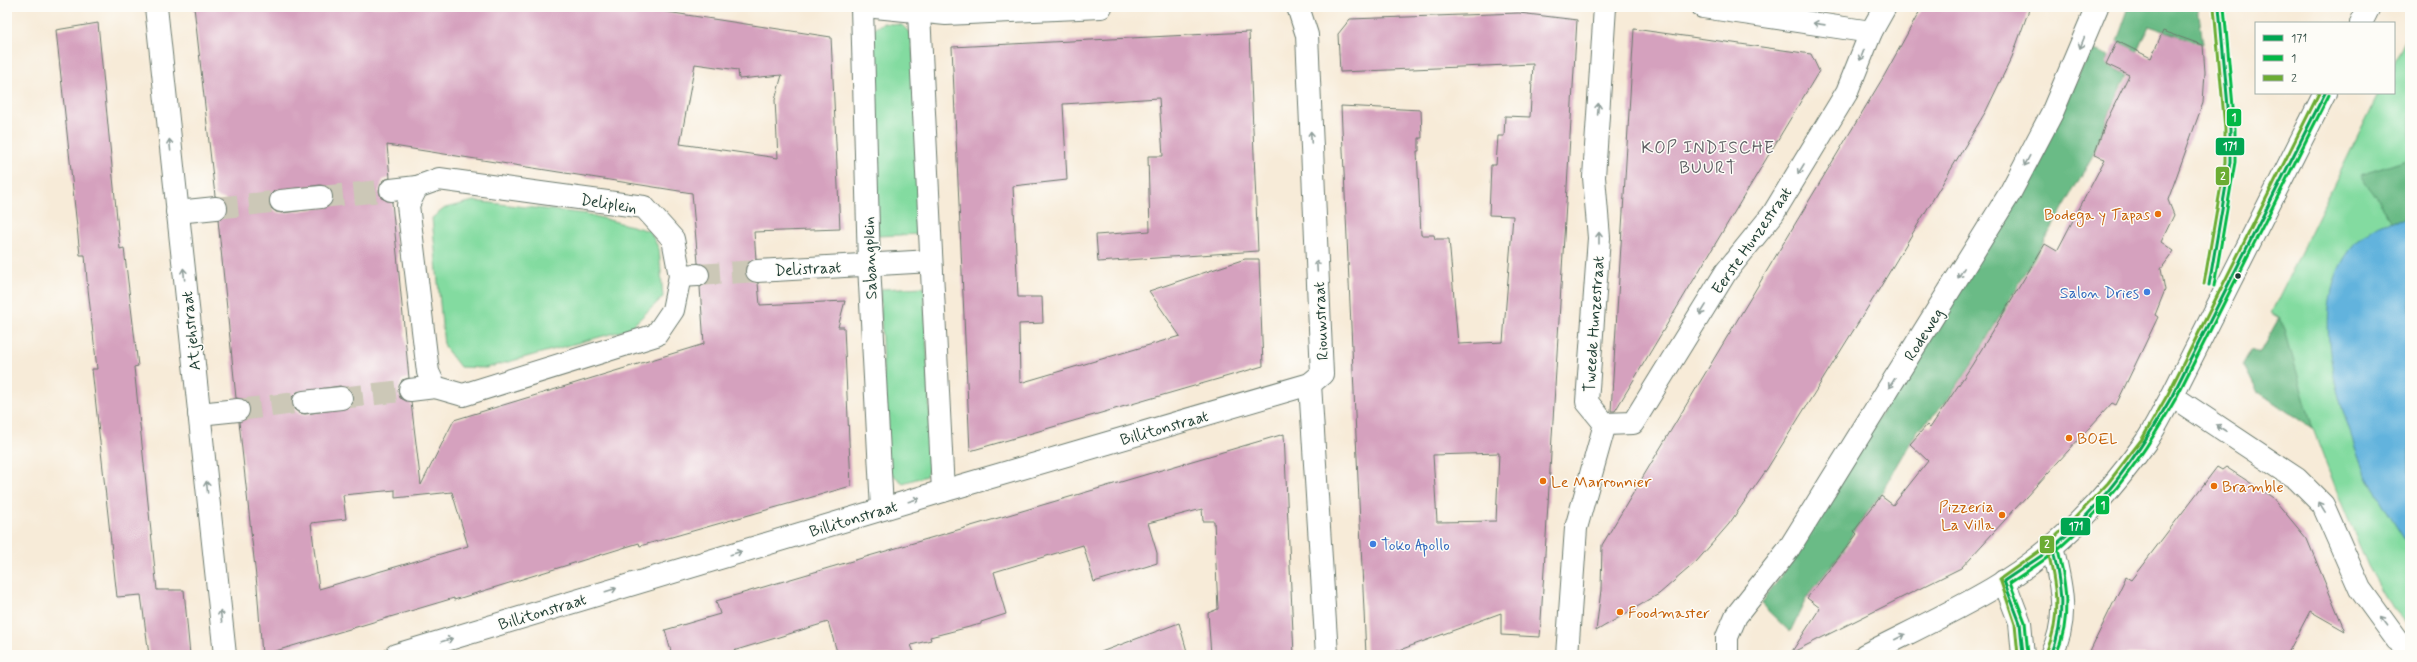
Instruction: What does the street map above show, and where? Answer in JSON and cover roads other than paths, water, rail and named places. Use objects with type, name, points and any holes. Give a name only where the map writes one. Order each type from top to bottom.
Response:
[{"type":"street","name":"Atjehstraat","points":[[156,7],[226,655]]},
{"type":"street","name":"Sabangplein","points":[[862,7],[869,265],[882,509]]},
{"type":"street","points":[[875,7],[919,13],[946,14],[1100,7]]},
{"type":"street","name":"Riouwstraat","points":[[1298,7],[1307,35],[1322,374],[1310,384],[1327,655]]},
{"type":"street","name":"Tweede Hunzestraat","points":[[1605,7],[1594,177],[1599,238],[1587,402],[1605,424]]},
{"type":"street","points":[[1703,7],[1871,32]]},
{"type":"street","name":"Eerste Hunzestraat","points":[[1605,424],[1633,423],[1726,272],[1778,207],[1847,92],[1871,32],[1885,7]]},
{"type":"street","name":"Rodeweg","points":[[1724,652],[1730,628],[1736,616],[1788,550],[2010,193],[2052,113],[2097,7]]},
{"type":"street","points":[[2362,22],[2369,7]]},
{"type":"street","points":[[919,13],[943,491]]},
{"type":"street","points":[[1865,655],[1949,613],[2004,581],[2052,546],[2074,527],[2112,486],[2146,442],[2172,396],[2325,94]]},
{"type":"street","name":"Deliplein","points":[[391,190],[417,187],[439,179],[644,207],[672,239],[689,276],[673,310],[656,335],[463,395],[435,387],[410,390]]},
{"type":"street","points":[[417,187],[408,205],[428,372],[435,387]]},
{"type":"street","points":[[281,201],[321,197]]},
{"type":"street","points":[[177,212],[216,208]]},
{"type":"street","name":"Delistraat","points":[[757,271],[931,261]]},
{"type":"street","name":"Billitonstraat","points":[[396,655],[882,509],[1310,384]]},
{"type":"street","points":[[2172,396],[2297,479],[2322,505],[2360,589],[2397,640],[2410,649]]},
{"type":"street","points":[[304,402],[341,398]]},
{"type":"street","points":[[199,414],[238,410]]},
{"type":"street","points":[[1567,655],[1576,528],[1605,424]]},
{"type":"street","points":[[2051,655],[2062,623],[2064,606],[2062,589],[2052,546]]},
{"type":"street","points":[[2004,581],[2020,623],[2023,655]]},
{"type":"water","points":[[2410,219],[2410,547],[2374,489],[2359,460],[2342,407],[2335,379],[2330,350],[2328,321],[2331,293],[2340,267],[2355,245],[2381,224]]},
{"type":"tunnel","points":[[321,197],[391,190]]},
{"type":"tunnel","points":[[216,208],[281,201]]},
{"type":"tunnel","points":[[698,275],[757,271]]},
{"type":"tunnel","points":[[341,398],[410,390]]},
{"type":"tunnel","points":[[238,410],[304,402]]},
{"type":"place","name":"Bodega y Tapas","points":[[2158,214]]},
{"type":"place","name":"Salon Dries","points":[[2147,292]]},
{"type":"place","name":"BOEL","points":[[2069,438]]},
{"type":"place","name":"Le Marronnier","points":[[1543,481]]},
{"type":"place","name":"Bramble","points":[[2214,486]]},
{"type":"place","name":"Pizzeria La Villa","points":[[2002,515]]},
{"type":"place","name":"Toko Apollo","points":[[1373,544]]},
{"type":"place","name":"Foodmaster","points":[[1620,612]]},
{"type":"district","name":"KOP INDISCHE BUURT","points":[[1708,157]]}]
